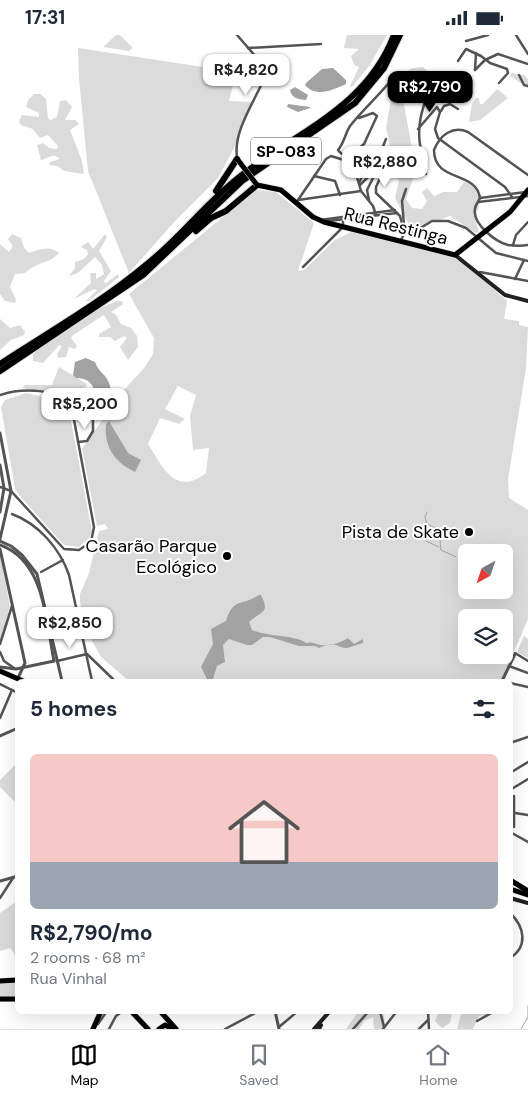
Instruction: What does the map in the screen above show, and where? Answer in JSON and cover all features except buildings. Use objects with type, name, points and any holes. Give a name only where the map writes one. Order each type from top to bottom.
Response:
[{"type":"highway","name":"SP-083","points":[[159,258],[177,236],[238,177],[354,96],[382,61],[394,35]]},
{"type":"highway","name":"SP-083","points":[[0,371],[142,273],[242,181],[337,117],[363,95],[384,68],[400,35]]},
{"type":"highway","points":[[177,236],[221,186],[228,171],[238,160]]},
{"type":"highway","points":[[159,258],[208,220],[226,211],[257,185]]},
{"type":"highway","name":"SP-083","points":[[0,364],[142,273]]},
{"type":"main road","points":[[238,160],[257,185]]},
{"type":"main road","name":"Rua Restinga","points":[[257,185],[277,188],[296,200],[322,221],[458,253]]},
{"type":"main road","points":[[461,258],[458,253],[519,203],[527,194]]},
{"type":"main road","name":"Rua Restinga","points":[[461,258],[508,297],[528,301]]},
{"type":"main road","points":[[0,673],[15,679]]},
{"type":"main road","points":[[513,882],[528,891]]},
{"type":"main road","points":[[513,891],[528,897]]},
{"type":"main road","points":[[513,899],[528,903]]},
{"type":"main road","points":[[0,981],[15,981]]},
{"type":"main road","points":[[0,999],[15,999]]},
{"type":"main road","points":[[94,1029],[101,1014]]},
{"type":"main road","points":[[132,1014],[148,1029]]},
{"type":"main road","points":[[162,1014],[175,1029]]},
{"type":"main road","points":[[314,1029],[329,1014]]},
{"type":"main road","points":[[319,1027],[330,1014]]},
{"type":"main road","points":[[159,1029],[166,1025],[175,1029]]},
{"type":"street","points":[[237,35],[264,66],[266,71],[241,131],[236,147],[238,160]]},
{"type":"street","points":[[466,41],[488,35]]},
{"type":"street","points":[[516,35],[528,54]]},
{"type":"street","points":[[248,48],[321,44]]},
{"type":"street","points":[[458,61],[466,49],[476,53],[485,60],[507,69],[508,73],[499,83]]},
{"type":"street","points":[[476,53],[475,70],[485,60],[494,55],[503,54],[528,64]]},
{"type":"street","points":[[359,184],[362,178],[361,169],[353,159],[337,151],[345,140],[348,129],[379,96],[397,73]]},
{"type":"street","points":[[519,75],[524,85],[528,86]]},
{"type":"street","points":[[426,174],[420,154],[418,129],[419,118],[428,94]]},
{"type":"street","points":[[458,109],[447,105],[440,112],[435,129],[440,139],[504,187],[519,203]]},
{"type":"street","points":[[418,129],[437,107],[440,112]]},
{"type":"street","points":[[353,159],[357,150],[364,144],[377,116],[373,113],[358,119]]},
{"type":"street","points":[[528,175],[462,129],[452,130],[440,139],[434,150],[439,167],[448,174],[472,183],[478,190],[480,198],[474,209],[475,216],[486,231],[499,241],[512,245],[528,245]]},
{"type":"street","points":[[359,184],[372,173],[386,139]]},
{"type":"street","points":[[296,200],[326,159],[331,156],[347,161],[357,172],[361,191],[370,201]]},
{"type":"street","points":[[387,163],[376,190],[377,195],[396,211],[405,232],[409,235]]},
{"type":"street","points":[[375,214],[367,190],[378,169]]},
{"type":"street","points":[[314,176],[335,181],[340,195]]},
{"type":"street","points":[[504,187],[504,195]]},
{"type":"street","points":[[403,226],[402,201],[406,189]]},
{"type":"street","points":[[304,191],[309,199]]},
{"type":"street","points":[[296,200],[361,191]]},
{"type":"street","points":[[478,202],[527,194]]},
{"type":"street","points":[[480,198],[504,195],[513,196]]},
{"type":"street","points":[[322,221],[396,211]]},
{"type":"street","points":[[322,221],[343,218]]},
{"type":"street","points":[[303,267],[343,227],[343,218]]},
{"type":"street","points":[[409,235],[432,221],[440,220],[462,226],[496,253],[524,260],[528,259]]},
{"type":"street","points":[[512,245],[516,235],[528,222]]},
{"type":"street","points":[[401,240],[405,232]]},
{"type":"street","points":[[409,235],[409,242]]},
{"type":"street","points":[[515,279],[524,260]]},
{"type":"street","points":[[480,272],[528,281]]},
{"type":"street","points":[[0,395],[24,390],[42,392],[66,401],[72,409],[94,527],[91,542],[74,551],[64,549],[11,491],[2,487]]},
{"type":"street","points":[[78,442],[87,441],[93,431],[92,416],[97,413]]},
{"type":"street","points":[[0,433],[11,491],[0,540],[22,555],[37,574],[56,661]]},
{"type":"street","points":[[0,465],[2,487],[0,512],[6,513]]},
{"type":"street","points":[[12,515],[37,529],[63,560],[69,575],[92,679]]},
{"type":"street","points":[[0,545],[16,555],[35,575],[62,679]]},
{"type":"street","points":[[0,549],[26,667],[20,679]]},
{"type":"street","points":[[41,572],[63,560]]},
{"type":"street","points":[[0,644],[12,604]]},
{"type":"street","points":[[9,615],[14,613]]},
{"type":"street","points":[[0,652],[3,659],[16,669]]},
{"type":"street","points":[[504,679],[515,653],[528,661]]},
{"type":"street","points":[[3,659],[0,667],[16,669],[87,654]]},
{"type":"street","points":[[87,654],[113,679]]},
{"type":"street","points":[[509,666],[528,673]]},
{"type":"street","points":[[0,684],[15,692]]},
{"type":"street","points":[[513,684],[528,687]]},
{"type":"street","points":[[0,718],[12,690]]},
{"type":"street","points":[[0,736],[15,729]]},
{"type":"street","points":[[513,742],[528,737]]},
{"type":"street","points":[[513,771],[528,762]]},
{"type":"street","points":[[513,788],[528,779]]},
{"type":"street","points":[[514,796],[514,827]]},
{"type":"street","points":[[515,813],[528,815]]},
{"type":"street","points":[[513,834],[528,843]]},
{"type":"street","points":[[0,881],[13,878]]},
{"type":"street","points":[[0,898],[13,878]]},
{"type":"street","points":[[513,916],[522,926],[525,935],[522,947],[513,956]]},
{"type":"street","points":[[94,1029],[105,1014]]},
{"type":"street","points":[[109,1029],[119,1014]]},
{"type":"street","points":[[225,1029],[251,1014]]},
{"type":"street","points":[[276,1014],[279,1028],[295,1014]]},
{"type":"street","points":[[353,1029],[366,1014]]},
{"type":"street","points":[[384,1025],[395,1014]]},
{"type":"street","points":[[428,1014],[428,1029]]},
{"type":"street","points":[[477,1021],[489,1014]]},
{"type":"street","points":[[419,1029],[428,1020]]},
{"type":"shaded area","points":[[116,35],[120,35],[133,48],[129,51],[103,47]]},
{"type":"shaded area","points":[[347,35],[387,35],[369,66],[352,87],[350,86],[359,67],[354,65],[351,56],[359,49],[344,48]]},
{"type":"shaded area","points":[[78,48],[223,70],[238,53],[244,63],[252,57],[254,61],[254,73],[236,73],[229,101],[251,102],[234,148],[218,178],[176,220],[129,273],[88,171]]},
{"type":"shaded area","points":[[423,67],[433,77],[439,94],[436,95],[414,88],[403,99],[416,170],[406,199],[412,208],[422,209],[427,201],[422,192],[427,188],[434,196],[443,192],[457,192],[464,182],[469,184],[474,187],[479,196],[479,206],[474,216],[479,232],[476,233],[450,216],[414,229],[408,223],[395,198],[399,180],[389,171],[388,161],[391,151],[386,128],[391,99],[403,74],[412,68]]},
{"type":"shaded area","points":[[333,68],[346,80],[346,84],[325,92],[314,91],[305,85],[322,69]]},
{"type":"shaded area","points":[[511,73],[524,75],[528,79],[528,88],[510,76]]},
{"type":"shaded area","points":[[295,87],[308,95],[306,100],[298,99],[292,95],[290,90]]},
{"type":"shaded area","points":[[497,89],[508,98],[480,120],[469,122],[472,104],[476,98],[479,98],[480,104],[483,104]]},
{"type":"shaded area","points":[[34,94],[40,94],[46,99],[48,118],[50,120],[57,117],[60,101],[66,100],[72,107],[65,120],[75,120],[79,124],[70,130],[82,161],[84,174],[64,171],[58,166],[49,165],[50,162],[60,159],[55,156],[41,160],[37,145],[43,143],[49,148],[57,149],[58,146],[48,135],[40,138],[33,129],[21,125],[19,121],[22,115],[39,117],[39,113],[26,107],[28,100]]},
{"type":"shaded area","points":[[288,104],[310,108],[298,112],[287,107]]},
{"type":"shaded area","points":[[256,190],[276,192],[314,223],[298,271],[304,270],[335,240],[351,232],[446,254],[455,258],[486,281],[507,301],[504,319],[519,321],[519,325],[528,327],[526,368],[508,479],[509,498],[528,510],[528,619],[513,653],[513,609],[458,609],[458,664],[508,664],[502,679],[127,679],[101,657],[86,630],[80,594],[89,573],[99,531],[108,529],[105,524],[97,526],[82,449],[122,392],[145,367],[153,354],[154,338],[129,294]],"holes":[[[178,386],[196,395],[190,416],[193,450],[209,448],[206,473],[195,480],[186,482],[171,476],[159,462],[148,444],[160,418],[179,424],[185,419],[165,409]]]},
{"type":"shaded area","points":[[12,234],[21,238],[24,248],[29,253],[48,248],[59,253],[25,273],[15,274],[10,287],[16,300],[15,303],[5,301],[0,294],[0,244],[9,252],[13,246],[8,239]]},
{"type":"shaded area","points":[[105,234],[107,237],[99,251],[111,271],[104,281],[105,284],[118,274],[119,277],[89,301],[86,301],[97,290],[94,289],[74,299],[91,283],[90,273],[96,273],[96,279],[104,274],[102,265],[95,257],[78,273],[69,276],[75,268],[75,262],[84,259],[88,254],[87,250],[81,247],[88,242],[93,249]]},
{"type":"shaded area","points":[[117,301],[122,301],[123,304],[111,312],[116,315],[121,324],[131,328],[137,336],[138,347],[128,360],[120,347],[127,338],[124,336],[115,341],[110,337],[99,337],[99,334],[111,327],[104,315],[73,335],[71,338],[77,346],[75,349],[69,347],[66,357],[58,358],[57,355],[62,346],[59,345],[43,363],[33,361],[33,355],[37,349],[100,308]]},
{"type":"shaded area","points":[[0,319],[10,328],[20,325],[25,332],[24,335],[11,340],[0,350]]},
{"type":"shaded area","points":[[86,358],[95,362],[108,380],[111,390],[97,397],[90,383],[73,375],[75,362]]},
{"type":"shaded area","points":[[59,367],[87,384],[86,387],[78,389],[76,395],[79,397],[92,393],[98,395],[95,401],[77,407],[59,395],[22,388],[25,385],[52,385]]},
{"type":"shaded area","points":[[26,393],[58,400],[69,410],[92,532],[89,538],[79,547],[64,545],[15,489],[1,407],[5,400]]},
{"type":"shaded area","points":[[109,421],[128,453],[141,460],[135,472],[122,464],[112,453],[106,433],[106,424]]},
{"type":"shaded area","points":[[0,554],[10,607],[0,641]]},
{"type":"shaded area","points":[[261,595],[265,606],[263,611],[249,622],[252,630],[301,640],[306,643],[327,645],[319,648],[315,646],[299,646],[270,637],[263,637],[252,645],[247,645],[229,639],[223,645],[225,662],[217,666],[213,679],[207,679],[201,667],[213,644],[211,629],[226,621],[235,605]]},
{"type":"shaded area","points":[[524,636],[528,639],[528,658],[517,652]]},
{"type":"shaded area","points":[[348,638],[354,644],[363,639],[363,643],[347,648],[333,644]]},
{"type":"shaded area","points":[[15,765],[15,802],[0,787],[0,780]]},
{"type":"shaded area","points":[[15,902],[15,957],[10,948],[0,951],[0,913]]},
{"type":"shaded area","points":[[0,982],[15,982],[15,998],[0,998]]},
{"type":"shaded area","points":[[357,1014],[383,1014],[385,1025],[383,1029],[374,1029],[373,1017],[364,1021],[359,1029],[346,1029]]},
{"type":"shaded area","points":[[438,1014],[452,1014],[450,1023],[442,1028],[435,1021]]},
{"type":"shaded area","points":[[461,1014],[488,1014],[479,1016],[473,1029],[457,1029]]},
{"type":"waterway","points":[[427,512],[425,517],[427,524],[437,529],[440,534],[441,550],[456,557]]},
{"type":"waterway","points":[[426,541],[439,547]]},
{"type":"waterway","points":[[521,1029],[528,1017],[528,1006]]},
{"type":"place","name":"Pista de Skate","points":[[469,532]]},
{"type":"place","name":"Casarão Parque Ecológico","points":[[227,556]]}]
